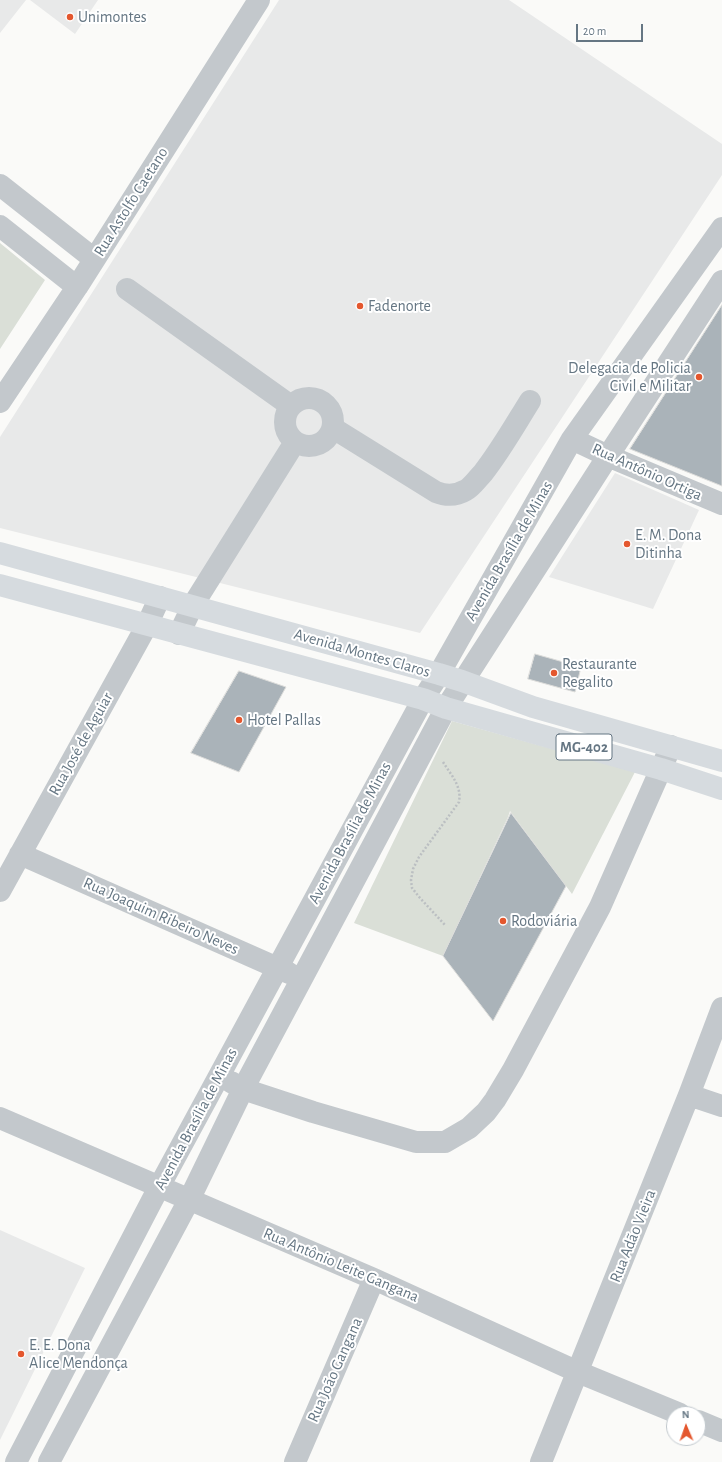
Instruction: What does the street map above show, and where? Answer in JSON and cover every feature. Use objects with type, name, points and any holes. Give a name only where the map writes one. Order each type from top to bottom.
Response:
[{"type":"main road","name":"Avenida Montes Claros","points":[[0,553],[439,674],[533,707],[722,761]]},
{"type":"main road","name":"Avenida Montes Claros","points":[[0,585],[423,700],[722,788]]},
{"type":"street","name":"Rua Astolfo Caetano","points":[[0,402],[77,287],[259,0]]},
{"type":"street","points":[[0,185],[94,259]]},
{"type":"street","points":[[0,226],[77,287]]},
{"type":"street","name":"Avenida Brasília de Minas","points":[[16,1462],[159,1187],[423,700],[572,439],[720,236]]},
{"type":"street","name":"Avenida Brasília de Minas","points":[[49,1462],[189,1200],[243,1089],[446,708],[462,681],[722,281]]},
{"type":"street","points":[[127,289],[291,406]]},
{"type":"street","points":[[305,398],[320,401],[327,406],[331,412],[333,420],[333,428],[330,435],[324,441],[310,447],[294,442],[286,431],[285,418],[291,406],[297,401],[305,398]]},
{"type":"street","points":[[333,428],[436,492],[445,495],[455,495],[467,490],[482,474],[496,456],[530,401]]},
{"type":"street","name":"Rua Antônio Ortiga","points":[[572,439],[608,456],[722,504]]},
{"type":"street","points":[[179,634],[193,606],[294,442]]},
{"type":"street","name":"Rua José de Aguiar","points":[[0,891],[147,625],[160,597]]},
{"type":"street","points":[[219,1076],[243,1089],[313,1112],[416,1142],[446,1142],[469,1128],[486,1112],[495,1100],[600,907],[671,746]]},
{"type":"street","name":"Rua Joaquim Ribeiro Neves","points":[[20,854],[278,967],[301,979]]},
{"type":"street","name":"Rua Adão Vieira","points":[[541,1462],[690,1095],[722,1008]]},
{"type":"street","points":[[690,1095],[722,1106]]},
{"type":"street","name":"Rua Antônio Leite Gangana","points":[[0,1118],[374,1279],[578,1372],[666,1408]]},
{"type":"street","name":"Rua João Gangana","points":[[295,1462],[374,1279]]},
{"type":"street","points":[[706,1424],[722,1431]]},
{"type":"path","points":[[429,740],[461,794],[459,802],[419,857],[413,869],[411,880],[412,888],[445,925]]},
{"type":"shaded area","points":[[0,0],[26,0],[0,33]]},
{"type":"shaded area","name":"Unimontes","points":[[30,0],[98,0],[75,34]]},
{"type":"shaded area","name":"Fadenorte","points":[[279,0],[509,0],[722,144],[722,175],[420,633],[0,528],[0,437]]},
{"type":"shaded area","points":[[0,243],[45,280],[0,349]]},
{"type":"shaded area","name":"E. M. Dona Ditinha","points":[[615,473],[699,510],[653,609],[549,577]]},
{"type":"shaded area","points":[[452,721],[635,772],[572,894],[510,811],[443,956],[354,923]]},
{"type":"shaded area","name":"E. E. Dona Alice Mendonça","points":[[0,1230],[85,1268],[0,1440]]},
{"type":"building","name":"Delegacia de Policia Civil e Militar","points":[[722,305],[722,486],[630,449]]},
{"type":"building","name":"Restaurante Regalito","points":[[535,654],[581,667],[575,692],[528,679]]},
{"type":"building","name":"Hotel Pallas","points":[[239,671],[286,687],[239,772],[191,753]]},
{"type":"building","name":"Rodoviária","points":[[511,813],[566,886],[493,1021],[443,956]]},
{"type":"place","name":"Unimontes","points":[[70,17]]},
{"type":"place","name":"Fadenorte","points":[[360,306]]},
{"type":"place","name":"Delegacia de Policia Civil e Militar","points":[[699,377]]},
{"type":"place","name":"E. M. Dona Ditinha","points":[[627,544]]},
{"type":"place","name":"Restaurante Regalito","points":[[554,673]]},
{"type":"place","name":"Hotel Pallas","points":[[239,720]]},
{"type":"place","name":"Rodoviária","points":[[503,921]]},
{"type":"place","name":"E. E. Dona Alice Mendonça","points":[[21,1354]]}]
